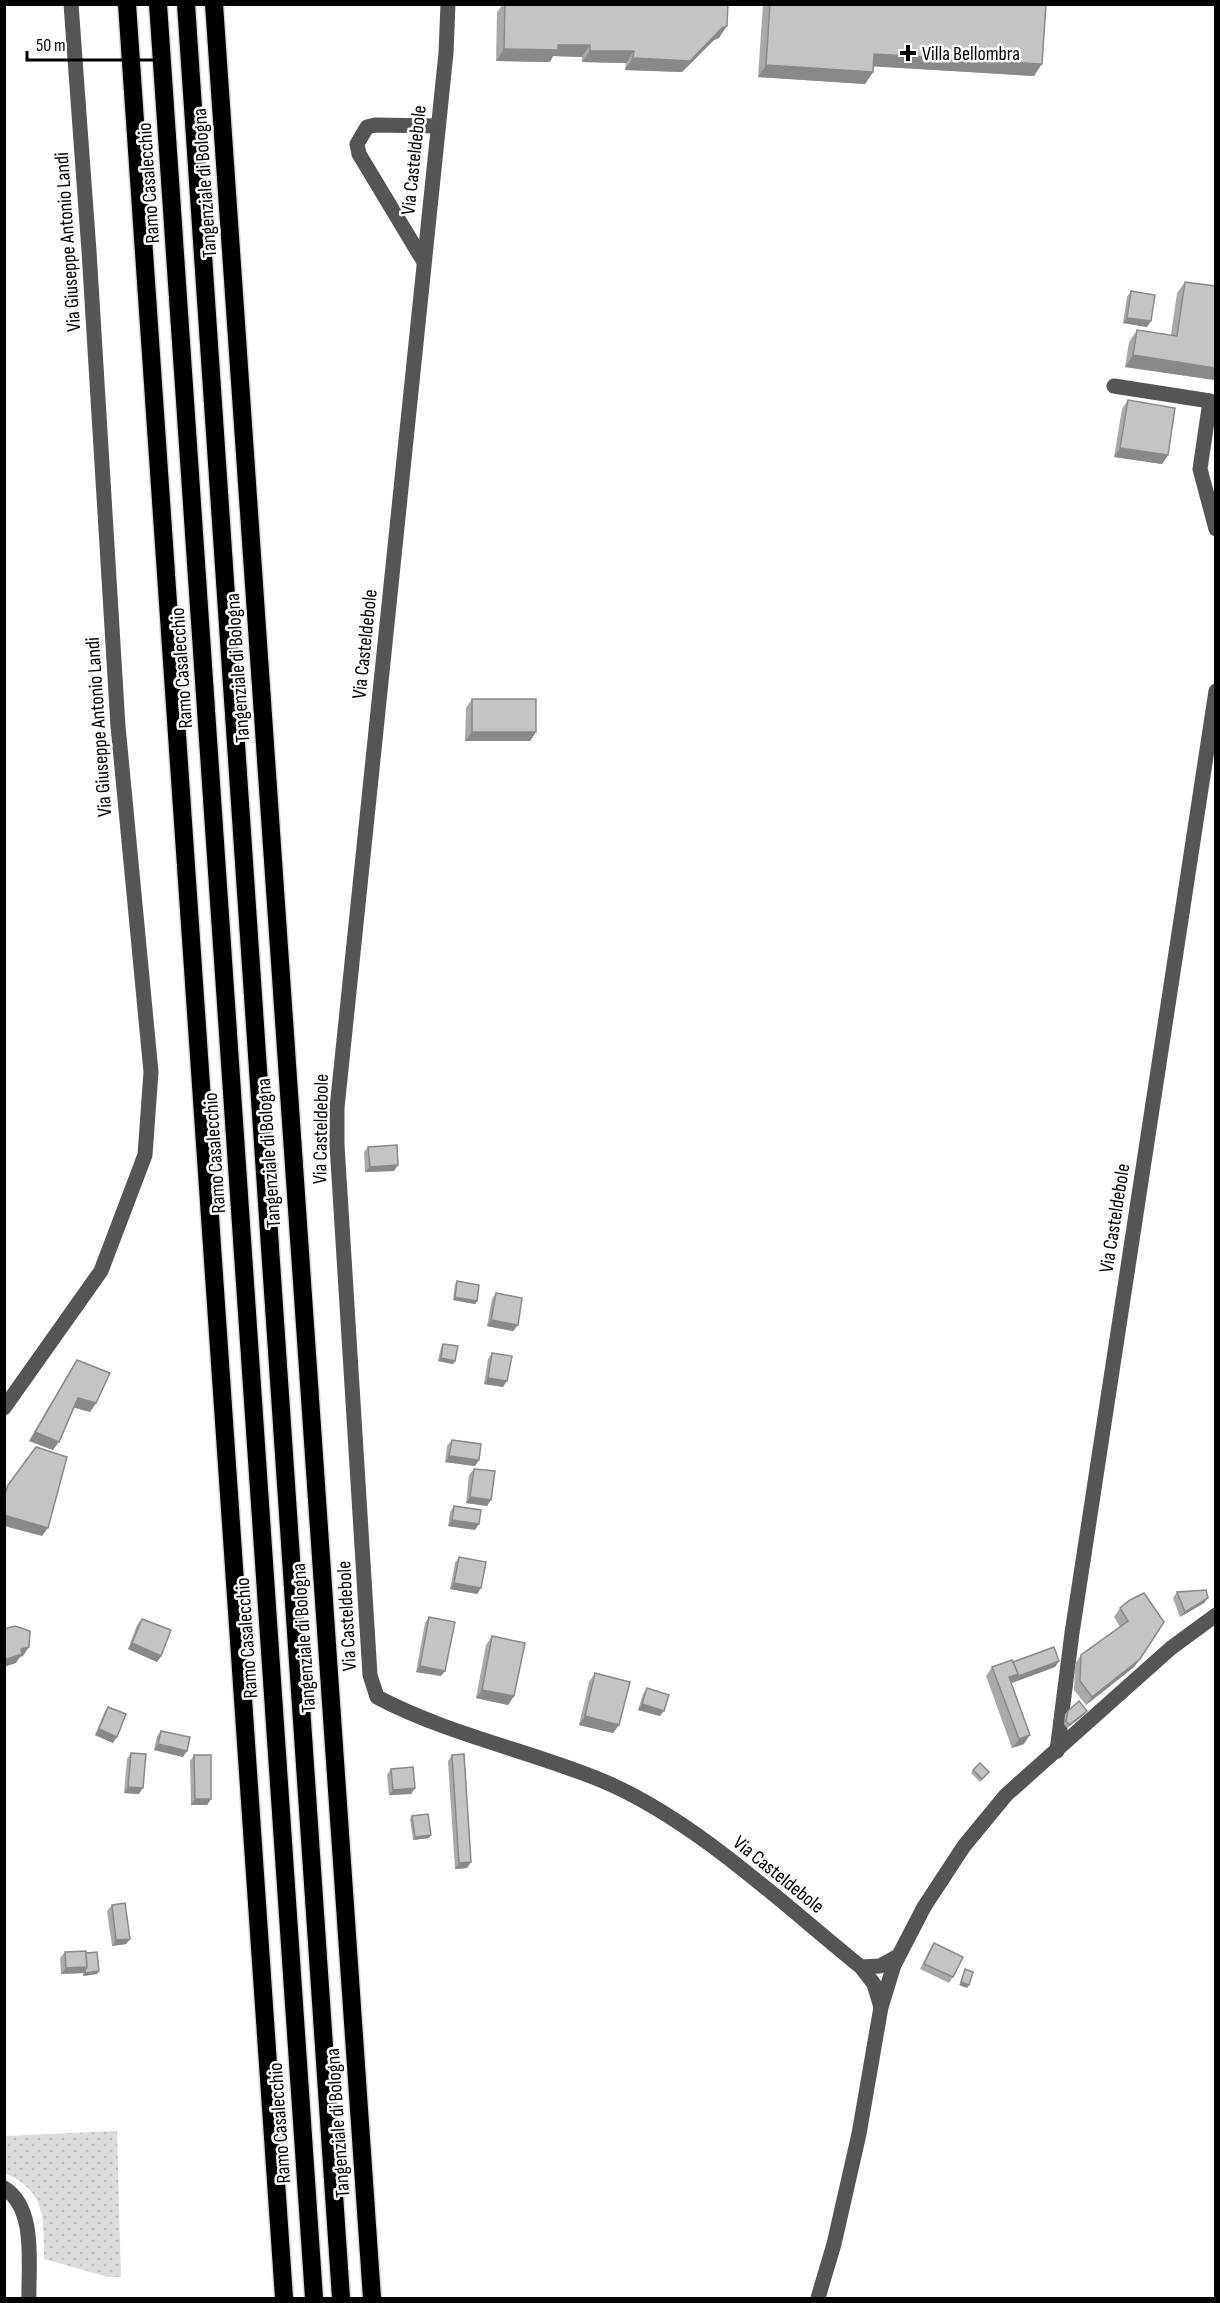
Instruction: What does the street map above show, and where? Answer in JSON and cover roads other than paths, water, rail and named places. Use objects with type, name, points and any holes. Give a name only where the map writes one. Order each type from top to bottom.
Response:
[{"type":"highway","points":[[128,4],[284,2298]]},
{"type":"highway","name":"Ramo Casalecchio","points":[[158,4],[314,2298]]},
{"type":"highway","points":[[186,4],[341,2298]]},
{"type":"highway","name":"Tangenziale di Bologna","points":[[213,4],[372,2298]]},
{"type":"street","name":"Via Giuseppe Antonio Landi","points":[[4,1408],[101,1271],[145,1155],[151,1072],[118,726],[89,251],[71,4]]},
{"type":"street","name":"Via Casteldebole","points":[[448,4],[438,126],[337,1108],[337,1145],[370,1675],[377,1697],[417,1718],[603,1782],[651,1805],[701,1839],[861,1967],[874,1984],[881,2007]]},
{"type":"street","points":[[424,262],[359,154],[357,144],[366,127],[375,125],[438,126]]},
{"type":"street","points":[[1114,386],[1210,401],[1200,469],[1215,529]]},
{"type":"street","name":"Via Casteldebole","points":[[1057,1751],[1072,1633],[1215,691]]},
{"type":"street","points":[[818,2298],[834,2244],[857,2145],[881,2007],[898,1956],[924,1907],[963,1846],[1006,1795],[1171,1648],[1215,1615]]},
{"type":"street","points":[[861,1967],[880,1966],[898,1956]]},
{"type":"street","points":[[4,2188],[17,2199],[24,2218],[29,2298]]},
{"type":"place","name":"Villa Bellombra","points":[[908,53]]}]
